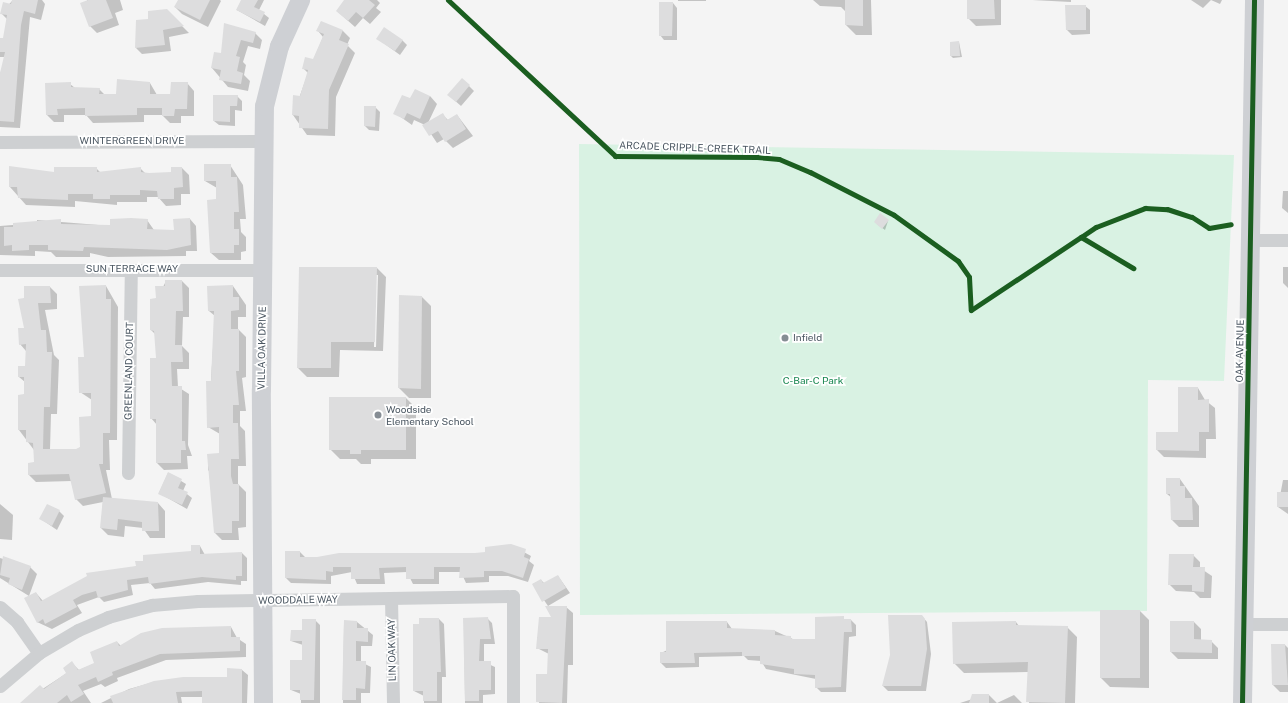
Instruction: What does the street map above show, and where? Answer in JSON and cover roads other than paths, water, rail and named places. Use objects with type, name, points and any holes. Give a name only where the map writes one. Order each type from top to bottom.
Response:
[{"type":"street","name":"OAK AVENUE","points":[[1242,703],[1242,624],[1251,240],[1254,0]]},
{"type":"street","name":"VILLA OAK DRIVE","points":[[263,703],[263,141],[269,76],[296,2]]},
{"type":"street","name":"WINTERGREEN DRIVE","points":[[0,142],[263,141]]},
{"type":"street","points":[[1251,240],[1288,240]]},
{"type":"street","name":"GREENLAND COURT","points":[[128,473],[131,269]]},
{"type":"street","name":"SUN TERRACE WAY","points":[[0,270],[263,270]]},
{"type":"street","name":"WOODDALE WAY","points":[[0,686],[39,653],[88,625],[137,608],[186,602],[513,596],[513,703]]},
{"type":"street","name":"LIN OAK WAY","points":[[391,598],[393,703]]},
{"type":"street","points":[[0,607],[17,622],[39,653]]},
{"type":"street","points":[[1242,624],[1288,624]]},
{"type":"place","name":"Infield","points":[[785,338]]},
{"type":"place","name":"Woodside Elementary School","points":[[378,415]]},
{"type":"park label","name":"C-Bar-C Park","points":[[813,381]]}]
